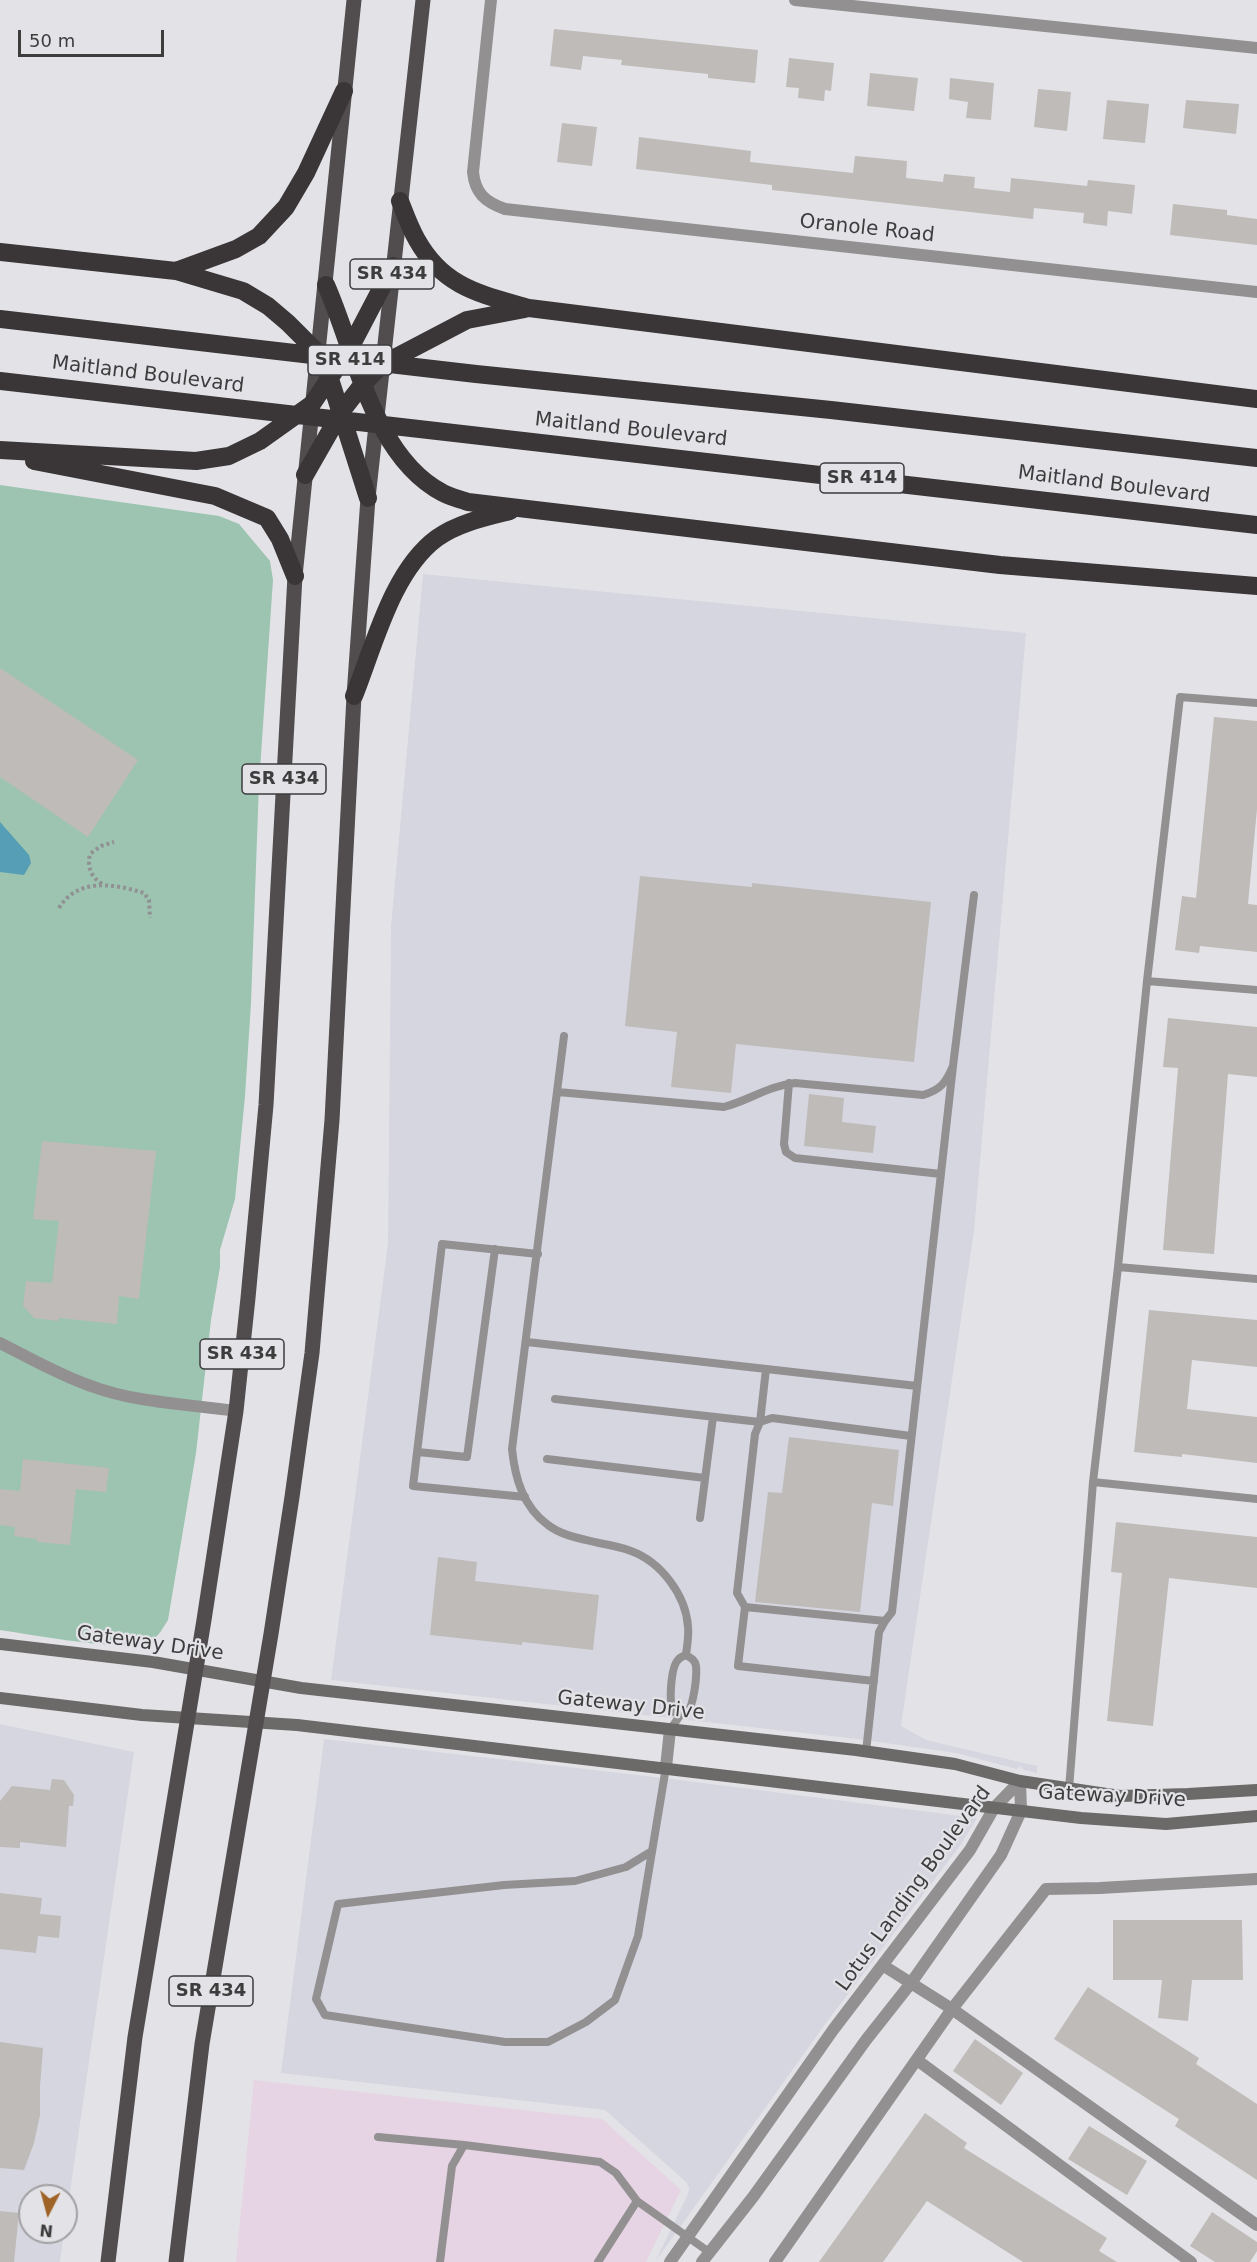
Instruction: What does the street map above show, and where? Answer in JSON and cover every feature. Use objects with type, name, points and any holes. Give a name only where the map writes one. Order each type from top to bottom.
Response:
[{"type":"highway","points":[[176,271],[236,249],[259,237],[286,207],[306,173],[344,91]]},
{"type":"highway","points":[[401,193],[416,239],[433,266],[451,280],[470,290],[529,308],[1257,399]]},
{"type":"highway","points":[[0,252],[176,271],[243,291],[268,306],[317,352],[330,379],[368,498]]},
{"type":"highway","points":[[0,450],[196,461],[229,456],[260,441],[312,404],[349,350],[393,266]]},
{"type":"highway","points":[[326,285],[337,310],[362,385],[377,417],[403,459],[420,476],[442,492],[468,502],[1000,565],[1257,585]]},
{"type":"highway","points":[[305,475],[341,412],[382,364],[468,320],[529,308]]},
{"type":"highway","name":"Maitland Boulevard","points":[[0,319],[476,374],[831,410],[1257,458]]},
{"type":"highway","name":"Maitland Boulevard","points":[[0,381],[1257,525]]},
{"type":"highway","points":[[0,455],[215,496],[267,518],[280,539],[295,576]]},
{"type":"highway","points":[[354,696],[401,580],[423,551],[438,538],[472,521],[522,508]]},
{"type":"main road","name":"SR 434","points":[[108,2262],[135,2037],[189,1718],[236,1411],[258,1206],[266,1105],[295,576],[354,0]]},
{"type":"main road","name":"SR 434","points":[[176,2262],[202,2044],[263,1681],[312,1353],[332,1120],[354,696],[368,498],[423,0]]},
{"type":"street","name":"Oranole Road","points":[[491,0],[473,160],[474,183],[478,192],[494,205],[1257,292]]},
{"type":"street","points":[[795,0],[1257,48]]},
{"type":"street","points":[[0,1343],[57,1372],[111,1392],[236,1411]]},
{"type":"street","name":"Gateway Drive","points":[[0,1644],[153,1662],[302,1688],[955,1764],[1020,1781],[1120,1796],[1257,1790]]},
{"type":"street","name":"Gateway Drive","points":[[0,1698],[142,1715],[297,1725],[1081,1818],[1166,1824],[1257,1816]]},
{"type":"street","points":[[666,1767],[670,1730]]},
{"type":"street","name":"Lotus Landing Boulevard","points":[[669,2262],[833,2030],[884,1966],[970,1850],[994,1808],[1020,1781]]},
{"type":"street","name":"Lotus Landing Boulevard","points":[[706,2257],[753,2197],[866,2040],[911,1983],[1001,1855],[1021,1811],[1020,1781]]},
{"type":"street","points":[[775,2262],[952,2010],[1046,1888],[1100,1888],[1257,1879]]},
{"type":"street","points":[[884,1966],[952,2010],[1257,2225]]},
{"type":"street","points":[[917,2060],[1191,2262]]},
{"type":"lane","points":[[1069,1789],[1093,1482],[1180,697],[1257,703]]},
{"type":"lane","points":[[866,1752],[879,1632],[892,1612],[952,1066],[974,895]]},
{"type":"lane","points":[[1147,981],[1257,990]]},
{"type":"lane","points":[[564,1036],[512,1449],[514,1472],[529,1507],[548,1526],[573,1537],[632,1551],[658,1567],[674,1586],[684,1609],[688,1627],[687,1655]]},
{"type":"lane","points":[[558,1092],[724,1107],[742,1102],[766,1089],[789,1083],[923,1095],[937,1091],[946,1081],[952,1066]]},
{"type":"lane","points":[[789,1083],[784,1144],[786,1152],[795,1158],[941,1174]]},
{"type":"lane","points":[[525,1497],[413,1486],[442,1244],[538,1254]]},
{"type":"lane","points":[[418,1452],[467,1457],[495,1250]]},
{"type":"lane","points":[[1118,1267],[1257,1279]]},
{"type":"lane","points":[[527,1342],[917,1386]]},
{"type":"lane","points":[[766,1369],[760,1422],[755,1434],[737,1593],[745,1607],[738,1666],[874,1681]]},
{"type":"lane","points":[[555,1399],[760,1422],[772,1418],[911,1436]]},
{"type":"lane","points":[[700,1518],[713,1417]]},
{"type":"lane","points":[[547,1459],[705,1478]]},
{"type":"lane","points":[[1093,1482],[1257,1499]]},
{"type":"lane","points":[[745,1607],[885,1621]]},
{"type":"lane","points":[[687,1655],[696,1666],[693,1704],[687,1713],[681,1714],[671,1708],[673,1668],[676,1661],[687,1655]]},
{"type":"lane","points":[[670,1730],[681,1714]]},
{"type":"lane","points":[[652,1851],[626,1867],[575,1881],[504,1885],[338,1904],[316,1999],[325,2015],[505,2042],[548,2042],[586,2022],[615,2000],[638,1936],[666,1767]]},
{"type":"lane","points":[[378,2137],[600,2162],[616,2173],[637,2201],[686,2238],[706,2257]]},
{"type":"lane","points":[[440,2262],[452,2166],[464,2145]]},
{"type":"lane","points":[[598,2262],[637,2201]]},
{"type":"path","points":[[103,885],[94,878],[89,867],[89,860],[100,846],[114,842]]},
{"type":"path","points":[[59,908],[80,890],[103,885],[144,893],[149,900],[150,918]]},
{"type":"shaded area","points":[[423,574],[1026,633],[974,1231],[901,1726],[926,1740],[1037,1766],[1037,1773],[1024,1770],[1020,1766],[1017,1769],[956,1753],[857,1739],[331,1680],[388,1243],[391,926]]},
{"type":"shaded area","points":[[0,1724],[134,1752],[71,2184],[18,2184],[18,2244],[62,2244],[60,2262],[0,2262]]},
{"type":"shaded area","points":[[324,1739],[664,1778],[977,1818],[962,1843],[826,2023],[655,2262],[689,2188],[686,2182],[605,2110],[281,2073]]},
{"type":"shaded area","points":[[254,2080],[602,2119],[681,2190],[646,2262],[236,2262]]},
{"type":"green space","points":[[0,485],[219,516],[239,524],[270,561],[273,580],[259,784],[251,1003],[235,1199],[220,1250],[220,1267],[211,1320],[196,1453],[168,1620],[153,1640],[139,1645],[101,1644],[0,1630]]},
{"type":"water","points":[[0,822],[29,855],[31,863],[24,875],[0,872]]},
{"type":"building","points":[[554,29],[758,50],[755,83],[708,78],[708,74],[621,65],[622,60],[583,56],[581,70],[550,66]]},
{"type":"building","points":[[789,58],[834,63],[831,91],[825,90],[824,101],[798,98],[799,88],[786,87]]},
{"type":"building","points":[[870,73],[918,78],[914,111],[867,106]]},
{"type":"building","points":[[950,78],[994,83],[991,120],[966,118],[968,102],[949,99]]},
{"type":"building","points":[[1038,89],[1071,92],[1067,131],[1034,127]]},
{"type":"building","points":[[1107,100],[1149,104],[1145,143],[1103,139]]},
{"type":"building","points":[[1186,100],[1239,104],[1236,134],[1183,128]]},
{"type":"building","points":[[562,123],[597,127],[592,166],[557,162]]},
{"type":"building","points":[[639,137],[751,151],[750,162],[853,173],[855,156],[907,161],[906,178],[943,182],[944,174],[975,177],[974,188],[1010,192],[1011,178],[1087,186],[1088,180],[1135,185],[1132,214],[1108,211],[1107,226],[1083,223],[1084,213],[1034,208],[1033,219],[772,190],[772,185],[636,169]]},
{"type":"building","points":[[1173,204],[1227,210],[1227,215],[1257,219],[1257,245],[1170,235]]},
{"type":"building","points":[[0,668],[138,760],[88,837],[0,777]]},
{"type":"building","points":[[1214,717],[1257,721],[1257,809],[1248,904],[1257,905],[1257,952],[1200,946],[1199,953],[1175,950],[1182,896],[1196,898]]},
{"type":"building","points":[[640,876],[752,887],[752,883],[931,902],[914,1062],[736,1044],[731,1093],[671,1087],[677,1032],[625,1026]]},
{"type":"building","points":[[1168,1018],[1257,1027],[1257,1077],[1228,1074],[1214,1254],[1163,1250],[1178,1068],[1163,1067]]},
{"type":"building","points":[[809,1094],[844,1098],[842,1122],[876,1126],[873,1153],[804,1146]]},
{"type":"building","points":[[42,1141],[156,1151],[139,1299],[119,1296],[117,1324],[59,1318],[58,1321],[34,1318],[23,1306],[26,1281],[52,1283],[59,1221],[33,1219]]},
{"type":"building","points":[[1149,1310],[1257,1320],[1257,1367],[1192,1360],[1187,1409],[1257,1417],[1257,1463],[1182,1454],[1182,1457],[1134,1452]]},
{"type":"building","points":[[789,1437],[899,1450],[893,1506],[872,1503],[860,1612],[755,1602],[768,1492],[782,1493]]},
{"type":"building","points":[[23,1459],[109,1468],[106,1492],[76,1489],[70,1545],[37,1542],[37,1539],[14,1536],[15,1527],[0,1525],[0,1489],[20,1491]]},
{"type":"building","points":[[1116,1522],[1257,1537],[1257,1588],[1169,1578],[1153,1726],[1107,1721],[1122,1573],[1111,1572]]},
{"type":"building","points":[[438,1557],[477,1562],[475,1581],[599,1595],[593,1650],[430,1635]]},
{"type":"building","points":[[52,1779],[64,1780],[74,1795],[73,1806],[69,1806],[66,1847],[20,1842],[20,1848],[0,1847],[0,1801],[12,1786],[50,1790]]},
{"type":"building","points":[[0,1893],[42,1898],[40,1914],[61,1916],[59,1938],[38,1936],[36,1953],[0,1949]]},
{"type":"building","points":[[1113,1920],[1242,1920],[1243,1980],[1192,1980],[1188,2021],[1158,2018],[1162,1980],[1113,1980]]},
{"type":"building","points":[[1088,1987],[1199,2058],[1196,2064],[1257,2104],[1257,2180],[1175,2126],[1179,2119],[1054,2039]]},
{"type":"building","points":[[975,2039],[1023,2073],[1001,2105],[953,2071]]},
{"type":"building","points":[[0,2042],[43,2048],[40,2115],[34,2143],[24,2170],[0,2168]]},
{"type":"building","points":[[925,2113],[967,2143],[964,2148],[1107,2238],[1099,2251],[1117,2262],[1023,2262],[927,2201],[883,2262],[819,2262]]},
{"type":"building","points":[[1089,2126],[1147,2161],[1127,2195],[1068,2159]]},
{"type":"building","points":[[0,2211],[18,2213],[14,2262],[0,2262]]},
{"type":"building","points":[[1212,2212],[1257,2242],[1257,2251],[1250,2262],[1215,2262],[1190,2246]]}]
